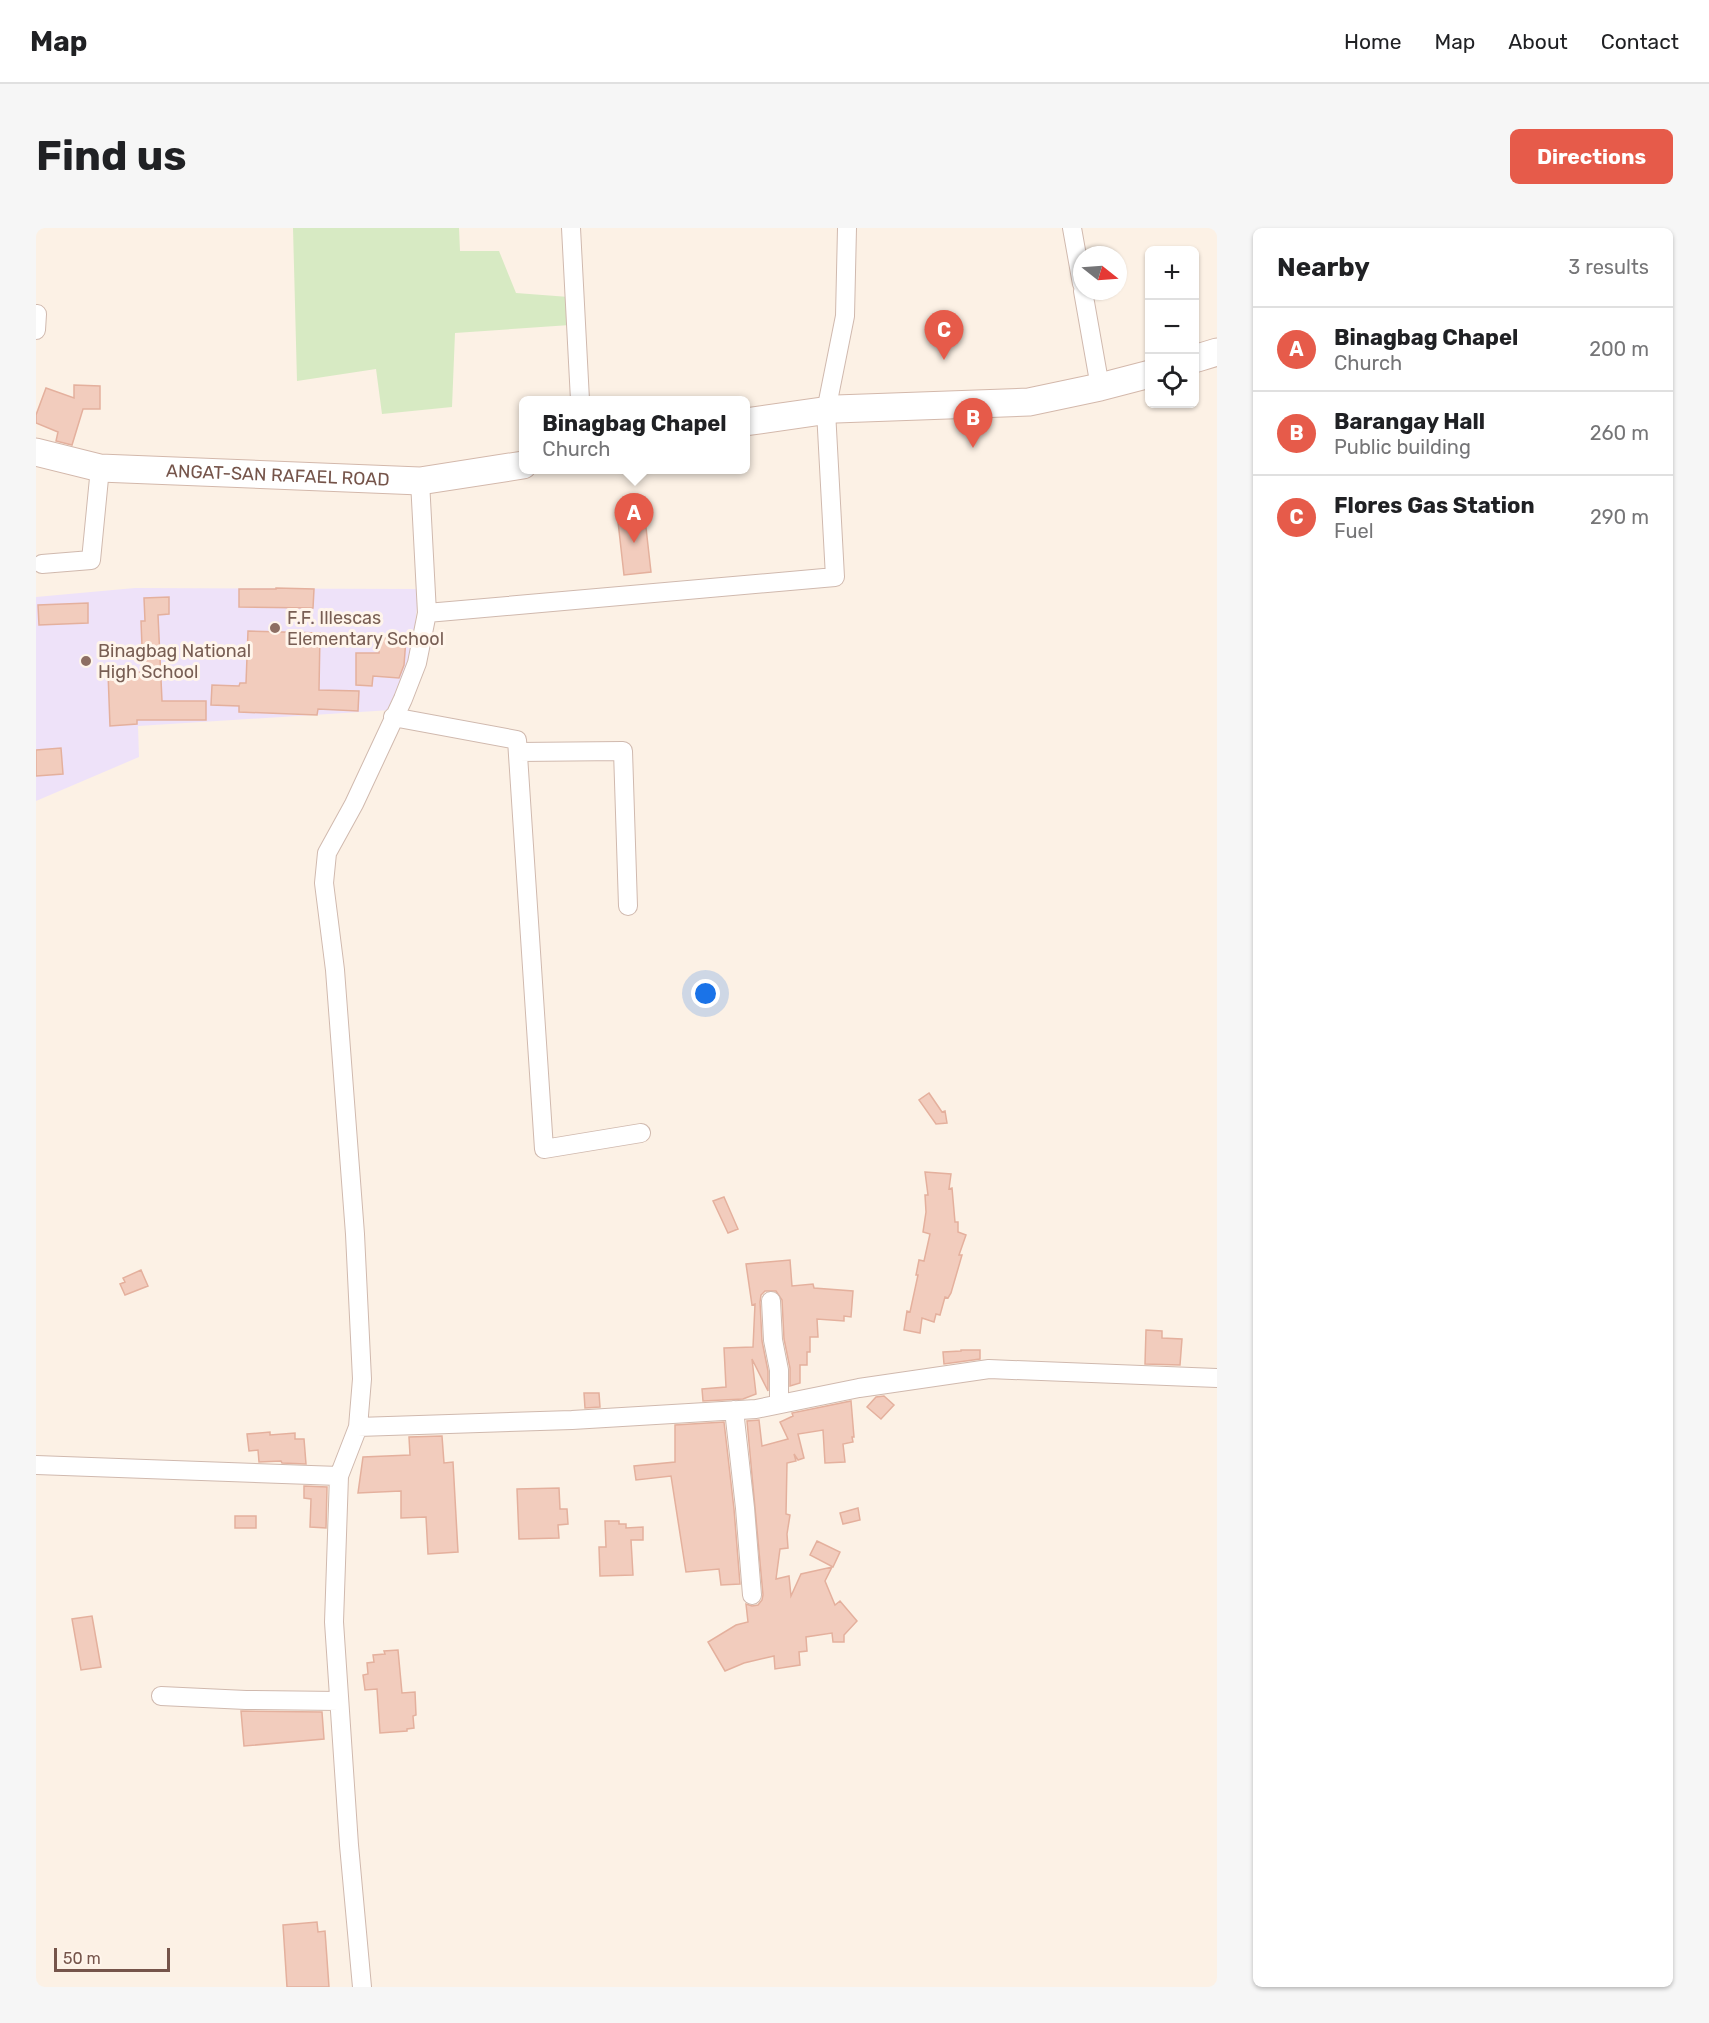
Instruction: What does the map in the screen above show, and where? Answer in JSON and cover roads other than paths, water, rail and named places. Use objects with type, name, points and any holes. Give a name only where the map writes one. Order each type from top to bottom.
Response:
[{"type":"main road","points":[[1199,357],[1217,352]]},
{"type":"main road","points":[[750,421],[826,411],[1029,402],[1145,375]]},
{"type":"main road","name":"ANGAT-SAN RAFAEL ROAD","points":[[36,452],[100,468],[420,481],[519,466]]},
{"type":"street","points":[[571,228],[580,396]]},
{"type":"street","points":[[426,613],[835,577],[826,411],[846,316],[847,228]]},
{"type":"street","points":[[1072,228],[1075,246]]},
{"type":"street","points":[[1085,300],[1100,387]]},
{"type":"street","points":[[42,564],[91,560],[100,468]]},
{"type":"street","points":[[362,1987],[334,1622],[339,1476],[358,1427],[362,1379],[355,1234],[335,970],[324,883],[327,853],[354,804],[403,699],[417,663],[426,613],[420,481]]},
{"type":"street","points":[[393,717],[517,740],[544,1149],[641,1133]]},
{"type":"street","points":[[518,752],[623,751],[628,906]]},
{"type":"street","points":[[771,1301],[773,1340],[779,1370],[780,1404]]},
{"type":"street","points":[[358,1427],[572,1420],[734,1410],[780,1404],[859,1388],[989,1369],[1217,1378]]},
{"type":"street","points":[[734,1410],[752,1595]]},
{"type":"street","points":[[36,1465],[339,1476]]},
{"type":"street","points":[[162,1696],[339,1701]]},
{"type":"place","name":"Flores Gas Station","points":[[944,360]]},
{"type":"place","name":"Barangay Hall","points":[[973,448]]},
{"type":"place","name":"Binagbag Chapel","points":[[634,543]]},
{"type":"place","name":"F.F. Illescas Elementary School","points":[[275,628]]},
{"type":"place","name":"Binagbag National High School","points":[[86,661]]}]
